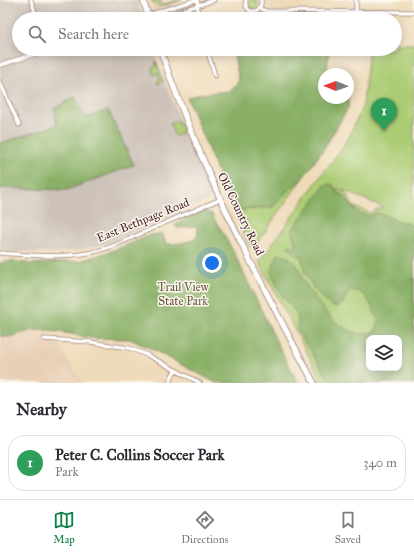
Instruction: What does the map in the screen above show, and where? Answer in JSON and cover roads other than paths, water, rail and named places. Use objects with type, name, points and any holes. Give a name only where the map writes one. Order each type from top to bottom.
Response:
[{"type":"main road","points":[[143,0],[147,12]]},
{"type":"main road","name":"Old Country Road","points":[[163,56],[185,116],[214,185],[263,287],[314,383]]},
{"type":"street","points":[[31,0],[35,12]]},
{"type":"street","points":[[165,12],[196,0],[198,5],[197,12]]},
{"type":"street","points":[[177,12],[214,0]]},
{"type":"street","points":[[246,0],[245,6],[248,10],[253,11],[256,11],[259,8],[261,5],[261,0]]},
{"type":"street","points":[[356,0],[356,12]]},
{"type":"street","points":[[259,8],[266,11],[414,12]]},
{"type":"street","points":[[0,65],[27,56]]},
{"type":"street","points":[[209,56],[215,76]]},
{"type":"street","points":[[0,82],[19,125]]},
{"type":"street","name":"East Bethpage Road","points":[[0,253],[62,255],[99,250],[124,241],[221,199]]},
{"type":"street","points":[[44,339],[90,342],[129,348],[147,355],[200,383]]},
{"type":"street","points":[[169,383],[175,370]]},
{"type":"place","name":"Peter C. Collins Soccer Park","points":[[384,131]]},
{"type":"park label","name":"Trail View State Park","points":[[183,294]]}]
